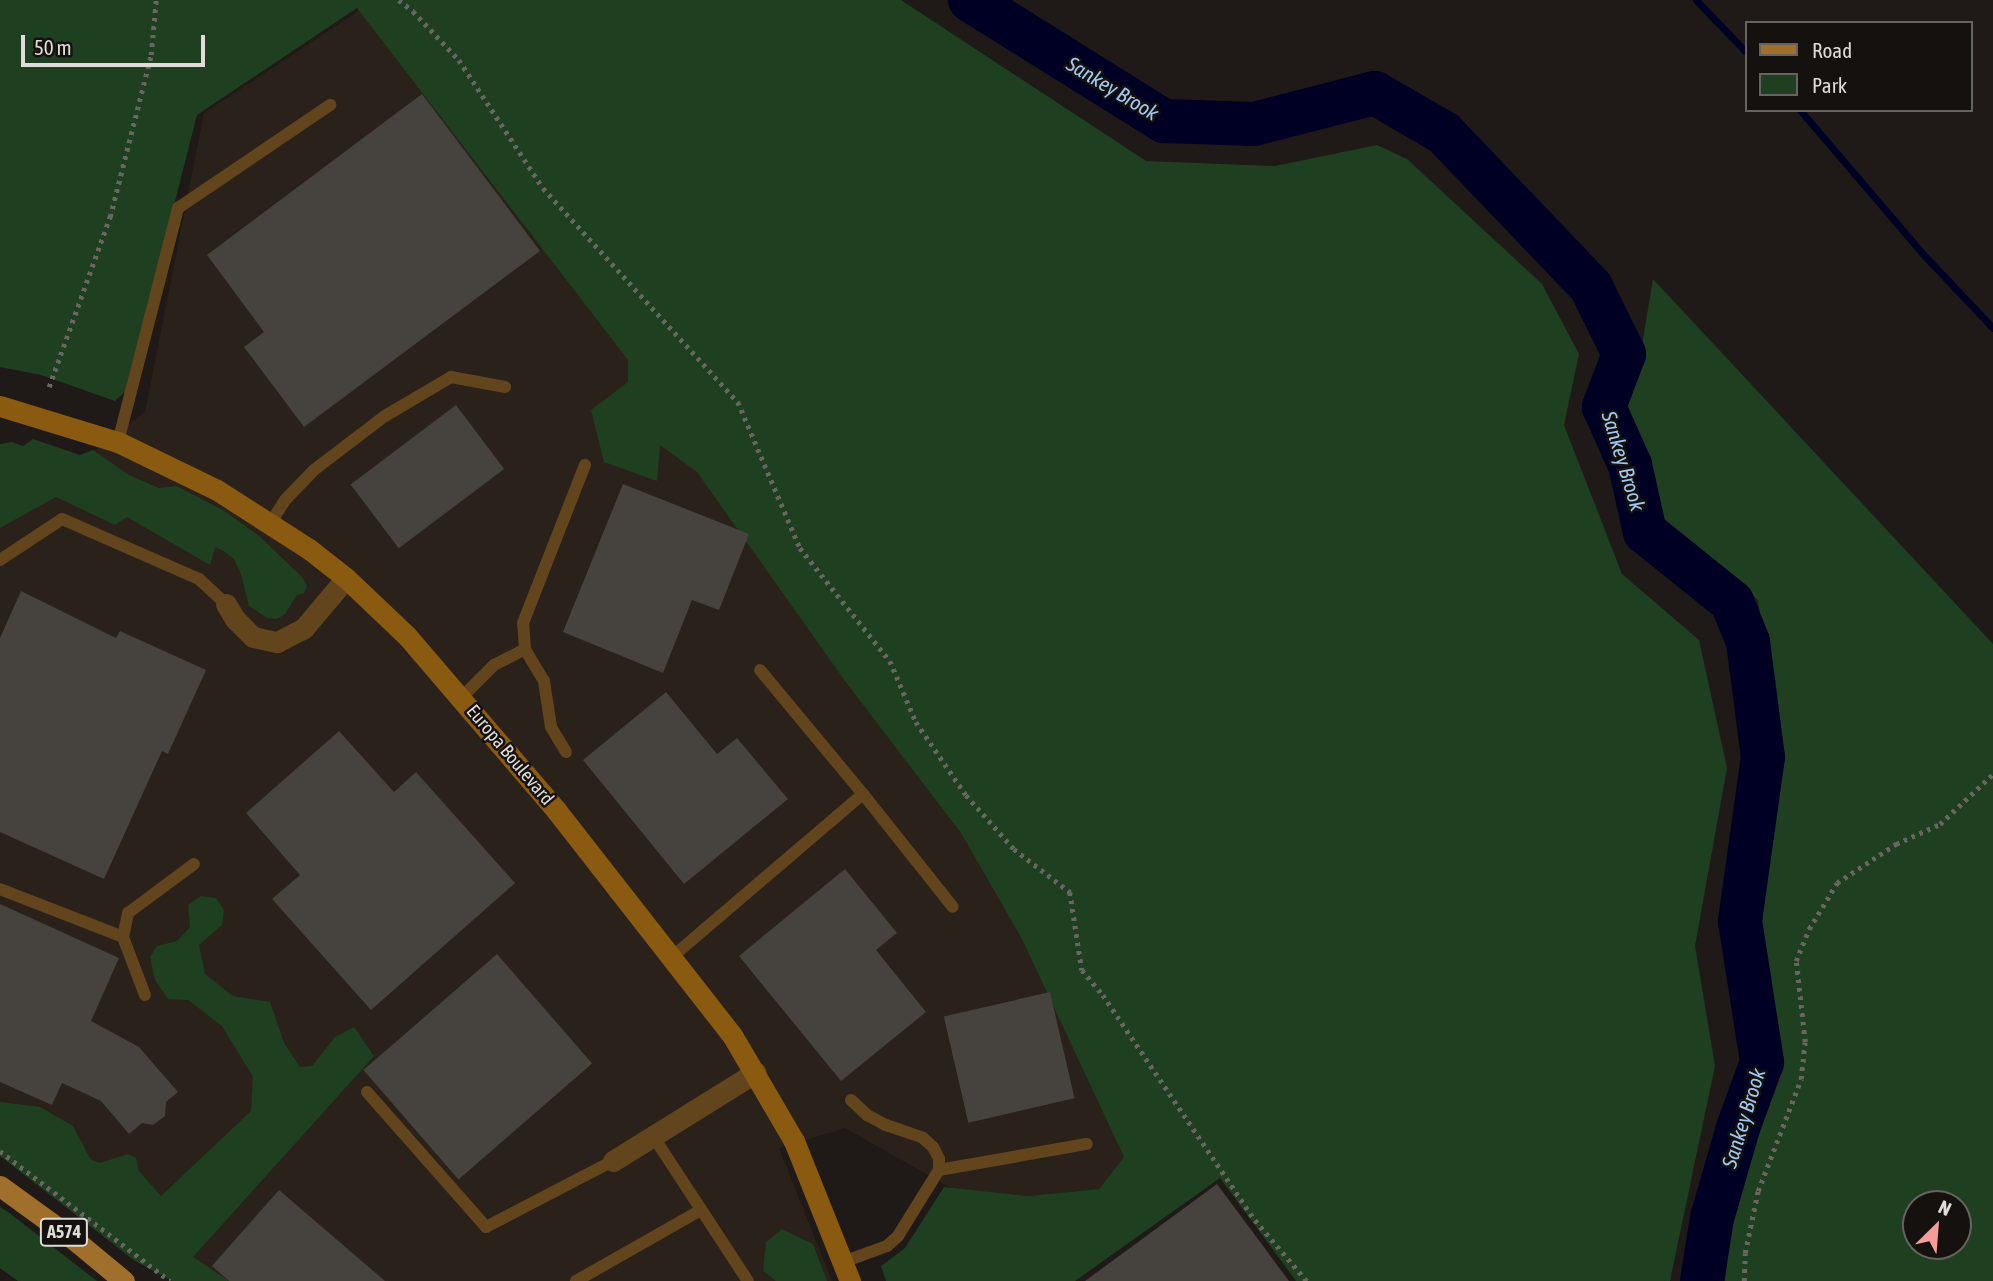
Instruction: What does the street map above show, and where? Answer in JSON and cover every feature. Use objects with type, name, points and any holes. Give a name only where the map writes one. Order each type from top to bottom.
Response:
[{"type":"main road","name":"A574","points":[[0,1186],[77,1242],[124,1281]]},
{"type":"street","name":"Europa Boulevard","points":[[0,406],[118,442],[166,462],[271,522],[345,578],[407,636],[461,698],[672,957],[756,1072],[794,1141],[847,1271]]},
{"type":"street","points":[[226,604],[235,619],[253,637],[276,642],[304,628],[345,578]]},
{"type":"street","points":[[613,1161],[756,1072]]},
{"type":"lane","points":[[118,442],[178,208],[330,105]]},
{"type":"lane","points":[[271,522],[286,499],[314,470],[385,416],[451,377],[505,387]]},
{"type":"lane","points":[[566,752],[547,715],[544,681],[525,649],[522,636],[526,610],[585,465]]},
{"type":"lane","points":[[0,560],[62,519],[199,579],[226,604]]},
{"type":"lane","points":[[461,698],[494,665],[525,649]]},
{"type":"lane","points":[[760,670],[953,907]]},
{"type":"lane","points":[[672,957],[863,794]]},
{"type":"lane","points":[[145,995],[122,937],[128,913],[194,864]]},
{"type":"lane","points":[[0,889],[122,937]]},
{"type":"lane","points":[[367,1092],[486,1227],[613,1161]]},
{"type":"lane","points":[[847,1271],[898,1236],[939,1170],[939,1159],[933,1147],[923,1138],[867,1115],[851,1100]]},
{"type":"lane","points":[[653,1136],[748,1281]]},
{"type":"lane","points":[[939,1170],[1087,1144]]},
{"type":"lane","points":[[576,1281],[701,1210]]},
{"type":"path","points":[[49,387],[110,216],[150,55],[156,0]]},
{"type":"path","points":[[399,0],[413,10],[460,60],[543,188],[738,402],[800,548],[890,661],[916,722],[966,794],[1014,849],[1070,892],[1082,970],[1104,995],[1255,1220],[1307,1281]]},
{"type":"path","points":[[1744,1281],[1745,1253],[1758,1191],[1801,1079],[1805,1042],[1796,961],[1810,929],[1837,883],[1896,844],[1940,824],[1993,774]]},
{"type":"path","points":[[0,1150],[170,1281]]},
{"type":"shaded area","points":[[372,2],[1005,865],[1154,1121],[1099,1189],[1028,1196],[951,1188],[845,1128],[779,1148],[832,1281],[213,1281],[0,1120],[0,525],[145,412],[204,113]]},
{"type":"green space","points":[[0,0],[901,0],[1146,161],[1275,166],[1377,145],[1407,159],[1542,284],[1579,354],[1564,425],[1622,574],[1699,640],[1727,768],[1695,946],[1715,1066],[1670,1281],[1296,1281],[1220,1178],[1075,1281],[886,1281],[881,1266],[905,1248],[944,1187],[1028,1196],[1099,1189],[1124,1157],[1022,939],[961,833],[845,681],[697,472],[660,445],[657,481],[604,462],[591,410],[628,382],[628,360],[357,8],[197,115],[127,390],[115,401],[41,375],[0,367]]},
{"type":"green space","points":[[1653,279],[1993,644],[1993,1281],[1725,1281],[1734,1200],[1778,1065],[1756,912],[1782,756],[1758,600],[1662,522],[1624,401],[1641,351]]},
{"type":"green space","points":[[33,439],[80,455],[93,450],[129,475],[159,488],[177,486],[226,512],[259,536],[302,577],[307,586],[304,593],[297,595],[285,614],[277,619],[267,618],[249,606],[241,574],[234,559],[225,552],[215,547],[210,565],[127,517],[115,525],[56,497],[0,528],[0,444],[12,442],[23,446]]},
{"type":"green space","points":[[201,896],[216,898],[224,910],[222,925],[199,945],[205,974],[233,996],[270,1002],[284,1043],[300,1067],[312,1066],[335,1037],[354,1027],[374,1056],[193,1257],[229,1281],[172,1281],[135,1261],[0,1156],[0,1102],[40,1107],[73,1126],[91,1160],[100,1163],[128,1154],[136,1158],[139,1171],[161,1196],[251,1111],[253,1077],[222,1026],[188,1000],[168,999],[155,980],[150,957],[157,946],[177,941],[190,927],[188,905]]},
{"type":"green space","points":[[0,1207],[97,1281],[18,1281],[0,1268]]},
{"type":"green space","points":[[782,1229],[813,1244],[827,1281],[776,1281],[763,1271],[766,1242]]},
{"type":"building","points":[[422,94],[540,251],[304,427],[244,347],[264,332],[207,255]]},
{"type":"building","points":[[456,405],[504,469],[399,548],[351,484]]},
{"type":"building","points":[[623,484],[749,534],[719,610],[692,600],[663,673],[563,632]]},
{"type":"building","points":[[21,591],[116,638],[120,631],[206,670],[168,754],[162,751],[104,879],[0,832],[0,638]]},
{"type":"building","points":[[666,692],[717,754],[737,738],[788,799],[684,884],[583,760]]},
{"type":"building","points":[[339,731],[394,792],[416,772],[515,883],[371,1010],[272,899],[300,875],[246,813]]},
{"type":"building","points":[[845,869],[897,933],[876,950],[926,1012],[841,1081],[739,956]]},
{"type":"building","points":[[0,904],[119,958],[91,1021],[139,1047],[178,1092],[166,1102],[165,1116],[153,1125],[142,1123],[129,1134],[101,1101],[62,1083],[52,1105],[0,1082]]},
{"type":"building","points":[[497,954],[592,1063],[459,1180],[363,1070]]},
{"type":"building","points":[[1050,992],[1075,1098],[968,1123],[944,1017]]},
{"type":"building","points":[[1217,1184],[1289,1281],[1085,1281]]},
{"type":"building","points":[[279,1190],[385,1281],[229,1281],[212,1266]]},
{"type":"waterway","name":"Sankey Brook","points":[[970,0],[1164,121],[1254,124],[1375,93],[1444,133],[1591,287],[1624,354],[1604,407],[1630,465],[1645,532],[1732,602],[1748,642],[1763,757],[1740,921],[1762,1062],[1738,1128],[1712,1218],[1702,1281]]},
{"type":"waterway","points":[[1696,0],[1744,50]]},
{"type":"waterway","points":[[1802,112],[1922,253],[1993,328]]}]
